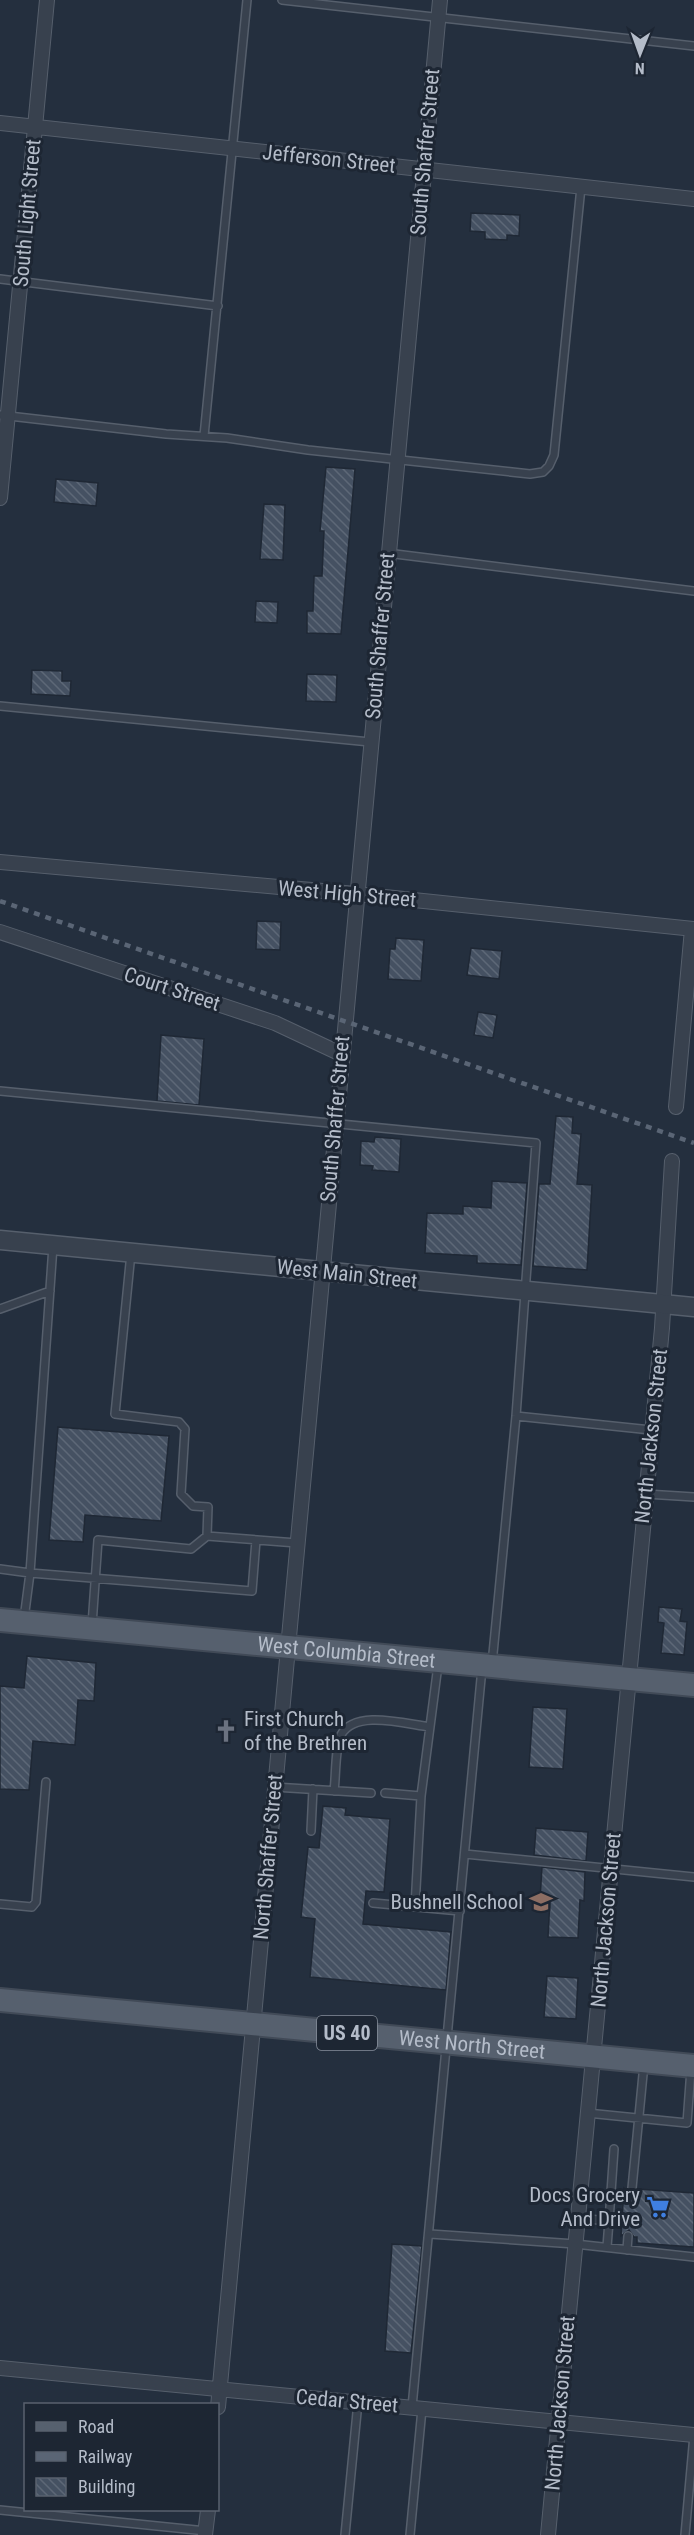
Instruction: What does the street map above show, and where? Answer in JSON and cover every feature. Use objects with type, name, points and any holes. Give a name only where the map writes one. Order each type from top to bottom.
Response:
[{"type":"main road","name":"West Columbia Street","points":[[0,1620],[694,1685]]},
{"type":"main road","name":"West North Street","points":[[0,2000],[693,2066]]},
{"type":"street","name":"South Light Street","points":[[0,498],[4,416],[20,281],[47,0]]},
{"type":"street","name":"South Shaffer Street","points":[[321,1271],[440,0]]},
{"type":"street","name":"Jefferson Street","points":[[0,123],[694,199]]},
{"type":"street","name":"West High Street","points":[[0,862],[356,894],[693,929]]},
{"type":"street","points":[[676,1107],[693,929]]},
{"type":"street","name":"Court Street","points":[[0,932],[275,1023],[341,1054]]},
{"type":"street","name":"North Jackson Street","points":[[548,2535],[663,1304],[672,1161]]},
{"type":"street","name":"West Main Street","points":[[0,1240],[694,1307]]},
{"type":"street","name":"North Shaffer Street","points":[[218,2403],[321,1271]]},
{"type":"street","name":"Cedar Street","points":[[0,2368],[694,2435]]},
{"type":"street","points":[[206,2533],[208,2511]]},
{"type":"lane","points":[[204,436],[247,0]]},
{"type":"lane","points":[[282,0],[694,46]]},
{"type":"lane","points":[[4,416],[204,436],[530,474],[543,472],[554,455],[581,187]]},
{"type":"lane","points":[[0,279],[218,306]]},
{"type":"lane","points":[[387,553],[694,591]]},
{"type":"lane","points":[[0,706],[370,742]]},
{"type":"lane","points":[[0,1091],[536,1143],[516,1416],[465,1854],[447,2043],[430,2234],[410,2535]]},
{"type":"lane","points":[[24,1622],[30,1573],[53,1245]]},
{"type":"lane","points":[[131,1253],[115,1414],[179,1422],[185,1429],[181,1494],[193,1506],[208,1507],[207,1536]]},
{"type":"lane","points":[[0,1309],[50,1291]]},
{"type":"lane","points":[[516,1416],[651,1430]]},
{"type":"lane","points":[[645,1494],[694,1497]]},
{"type":"lane","points":[[92,1629],[99,1540],[190,1549],[207,1536],[297,1543]]},
{"type":"lane","points":[[0,1569],[252,1591],[256,1540]]},
{"type":"lane","points":[[415,1907],[421,1796],[438,1662]]},
{"type":"lane","points":[[334,1791],[340,1736],[350,1724],[362,1719],[430,1727]]},
{"type":"lane","points":[[0,1904],[32,1907],[36,1902],[46,1782]]},
{"type":"lane","points":[[274,1787],[371,1793]]},
{"type":"lane","points":[[310,1831],[313,1789]]},
{"type":"lane","points":[[385,1794],[421,1796]]},
{"type":"lane","points":[[465,1854],[694,1877]]},
{"type":"lane","points":[[373,1903],[460,1911]]},
{"type":"lane","points":[[632,2188],[644,2062]]},
{"type":"lane","points":[[587,2113],[687,2123],[693,2066]]},
{"type":"lane","points":[[607,2247],[614,2149]]},
{"type":"lane","points":[[578,2218],[609,2221]]},
{"type":"lane","points":[[430,2234],[575,2244],[694,2257]]},
{"type":"lane","points":[[627,2250],[628,2236]]},
{"type":"lane","points":[[345,2535],[358,2402]]},
{"type":"lane","points":[[685,2535],[694,2435]]},
{"type":"lane","points":[[0,2510],[206,2533]]},
{"type":"building","points":[[471,213],[520,215],[519,236],[507,235],[507,240],[485,239],[485,232],[470,231]]},
{"type":"building","points":[[326,467],[355,469],[341,634],[307,633],[307,611],[313,611],[314,576],[322,576],[324,531],[320,531]]},
{"type":"building","points":[[56,479],[98,483],[96,506],[54,502]]},
{"type":"building","points":[[264,504],[285,505],[283,560],[260,559]]},
{"type":"building","points":[[256,601],[278,602],[277,623],[255,622]]},
{"type":"building","points":[[32,670],[62,671],[62,681],[71,681],[70,696],[31,694]]},
{"type":"building","points":[[307,674],[337,675],[336,702],[306,701]]},
{"type":"building","points":[[257,921],[281,922],[280,950],[256,949]]},
{"type":"building","points":[[396,938],[424,940],[421,981],[388,979],[390,949],[395,949]]},
{"type":"building","points":[[471,948],[502,951],[499,979],[467,975]]},
{"type":"building","points":[[478,1012],[497,1015],[493,1038],[474,1035]]},
{"type":"building","points":[[161,1035],[204,1039],[199,1105],[157,1101]]},
{"type":"building","points":[[556,1116],[573,1117],[572,1133],[581,1134],[577,1184],[592,1185],[587,1270],[533,1266],[539,1184],[550,1184]]},
{"type":"building","points":[[375,1137],[401,1139],[399,1172],[372,1170],[373,1166],[360,1165],[361,1141],[374,1142]]},
{"type":"building","points":[[492,1181],[527,1183],[521,1265],[477,1263],[477,1256],[425,1253],[427,1213],[463,1214],[463,1206],[491,1208]]},
{"type":"building","points":[[58,1427],[169,1436],[161,1521],[85,1515],[83,1542],[49,1540]]},
{"type":"building","points":[[659,1607],[682,1609],[680,1621],[687,1622],[684,1655],[661,1653],[664,1623],[658,1622]]},
{"type":"building","points":[[27,1656],[96,1663],[94,1701],[78,1700],[75,1745],[33,1741],[29,1790],[0,1789],[0,1686],[24,1688]]},
{"type":"building","points":[[533,1707],[567,1709],[563,1769],[529,1767]]},
{"type":"building","points":[[323,1806],[346,1808],[345,1815],[390,1819],[384,1892],[366,1891],[363,1924],[451,1932],[446,1990],[310,1977],[315,1919],[301,1917],[308,1847],[319,1848]]},
{"type":"building","points":[[536,1828],[588,1832],[586,1861],[534,1855]]},
{"type":"building","points":[[542,1867],[585,1872],[584,1901],[580,1900],[578,1938],[548,1937],[550,1899],[540,1899]]},
{"type":"building","points":[[547,1976],[578,1978],[576,2019],[544,2017]]},
{"type":"building","points":[[624,2188],[632,2194],[638,2189],[694,2193],[694,2247],[637,2243],[637,2237],[634,2237],[629,2230],[621,2236]]},
{"type":"building","points":[[392,2244],[422,2246],[411,2353],[385,2351]]},
{"type":"railway","points":[[0,901],[694,1143]]},
{"type":"place","name":"First Church of the Brethren","points":[[226,1731]]},
{"type":"place","name":"Bushnell School","points":[[541,1902]]},
{"type":"place","name":"Docs Grocery And Drive","points":[[658,2207]]}]
